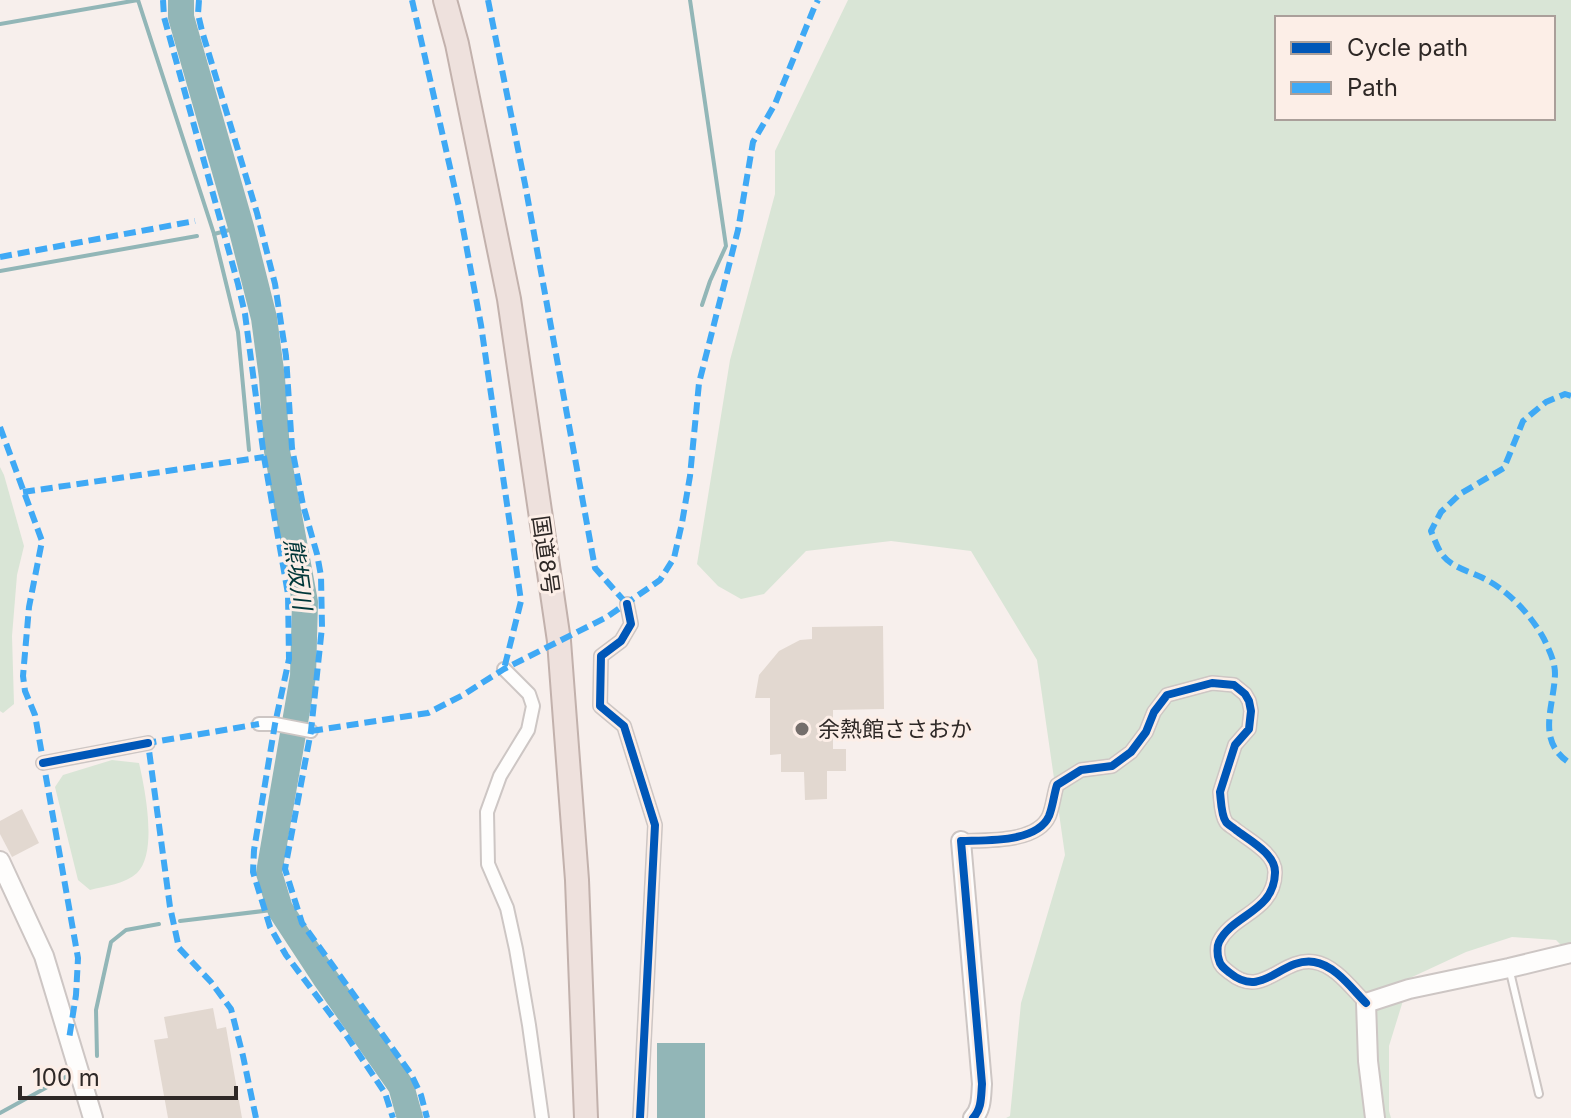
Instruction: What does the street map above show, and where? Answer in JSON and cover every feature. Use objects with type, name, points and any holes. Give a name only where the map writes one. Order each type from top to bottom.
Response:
[{"type":"highway","name":"国道8号","points":[[445,0],[457,44],[509,299],[559,641],[577,880],[586,1118]]},
{"type":"street","points":[[627,604],[631,624],[621,641],[601,656],[600,706],[624,726],[655,825],[640,1118]]},
{"type":"street","points":[[504,669],[529,694],[533,706],[528,730],[500,776],[487,812],[488,864],[507,908],[516,949],[542,1118]]},
{"type":"street","points":[[973,1118],[981,1104],[982,1084],[961,841],[1010,840],[1041,827],[1049,816],[1057,785],[1081,770],[1112,766],[1131,752],[1167,695],[1212,683],[1234,685],[1245,694],[1251,719],[1249,729],[1235,745],[1220,792],[1226,822],[1268,855],[1276,870],[1272,889],[1260,906],[1231,927],[1218,943],[1221,966],[1238,980],[1256,983],[1298,962],[1316,962],[1337,974],[1366,1003],[1368,1061],[1375,1118]]},
{"type":"street","points":[[259,724],[311,731]]},
{"type":"street","points":[[43,763],[148,743]]},
{"type":"street","points":[[0,861],[44,956],[93,1118]]},
{"type":"street","points":[[1366,1003],[1409,989],[1571,953]]},
{"type":"lane","points":[[1509,968],[1539,1094]]},
{"type":"green space","points":[[848,0],[1571,0],[1571,955],[1556,940],[1512,937],[1466,952],[1410,978],[1389,1046],[1391,1118],[1006,1118],[1010,1116],[1021,1003],[1065,855],[1037,660],[971,551],[891,541],[806,551],[764,594],[741,599],[718,586],[697,564],[730,360],[775,194],[775,151]]},
{"type":"green space","points":[[0,467],[24,546],[17,575],[12,636],[14,704],[3,713],[0,711]]},
{"type":"green space","points":[[112,760],[139,763],[148,820],[147,851],[143,864],[132,877],[90,890],[78,880],[55,787],[63,775]]},
{"type":"water","points":[[657,1043],[705,1043],[705,1118],[657,1118]]},
{"type":"building","name":"余熱館ささおか","points":[[883,626],[884,709],[833,710],[833,749],[846,749],[846,771],[827,771],[827,799],[805,800],[804,772],[781,772],[781,754],[770,755],[770,698],[755,698],[759,675],[779,651],[800,640],[812,639],[812,627]]},
{"type":"building","points":[[22,809],[39,843],[12,857],[0,834],[0,821]]},
{"type":"building","points":[[213,1008],[217,1029],[226,1027],[242,1118],[168,1118],[154,1040],[168,1038],[164,1017]]},
{"type":"waterway","points":[[0,24],[138,0],[214,234],[238,332],[249,450]]},
{"type":"waterway","name":"熊坂川","points":[[181,0],[181,17],[264,318],[277,451],[305,602],[303,676],[269,873],[280,909],[401,1086],[410,1118]]},
{"type":"waterway","points":[[690,0],[726,246],[702,305]]},
{"type":"waterway","points":[[214,234],[241,227]]},
{"type":"waterway","points":[[0,271],[197,236]]},
{"type":"waterway","points":[[180,921],[280,909]]},
{"type":"waterway","points":[[97,1056],[96,1010],[111,942],[126,930],[159,924]]},
{"type":"waterway","points":[[0,1113],[71,1074]]},
{"type":"marked path","points":[[163,0],[164,17],[245,314],[264,457],[288,594],[289,659],[275,724],[253,872],[270,927],[286,955],[385,1093],[393,1118]]},
{"type":"marked path","points":[[199,0],[202,31],[275,284],[286,356],[292,448],[321,576],[322,627],[311,731],[285,869],[302,923],[411,1074],[427,1118]]},
{"type":"marked path","points":[[412,0],[459,207],[481,325],[521,601],[504,669]]},
{"type":"marked path","points":[[488,0],[595,568],[627,604]]},
{"type":"marked path","points":[[311,731],[428,713],[504,669],[607,617],[660,580],[674,558],[682,523],[699,383],[738,230],[753,142],[775,104],[818,0]]},
{"type":"marked path","points":[[0,257],[195,221]]},
{"type":"marked path","points":[[1571,396],[1565,394],[1546,402],[1523,421],[1504,468],[1460,494],[1441,512],[1431,531],[1445,558],[1501,589],[1526,612],[1539,630],[1555,669],[1550,734],[1553,745],[1571,764]]},
{"type":"marked path","points":[[0,427],[42,541],[29,607],[23,676],[25,691],[35,715],[78,958],[69,1039]]},
{"type":"marked path","points":[[23,492],[264,457]]},
{"type":"marked path","points":[[256,1118],[231,1009],[179,948],[170,907],[148,743],[259,724]]},
{"type":"cycle path","points":[[627,604],[631,624],[621,641],[601,656],[600,706],[624,726],[655,825],[640,1118]]},
{"type":"cycle path","points":[[973,1118],[980,1106],[982,1084],[961,841],[1022,836],[1043,825],[1049,816],[1057,785],[1081,770],[1112,766],[1131,752],[1167,695],[1212,683],[1234,685],[1245,694],[1251,711],[1249,729],[1235,745],[1220,792],[1223,815],[1227,823],[1267,854],[1275,873],[1273,886],[1261,905],[1234,925],[1219,942],[1220,964],[1242,980],[1252,982],[1302,962],[1322,964],[1343,978],[1366,1003]]},
{"type":"cycle path","points":[[43,763],[148,743]]},
{"type":"place","name":"余熱館ささおか","points":[[802,729]]}]
